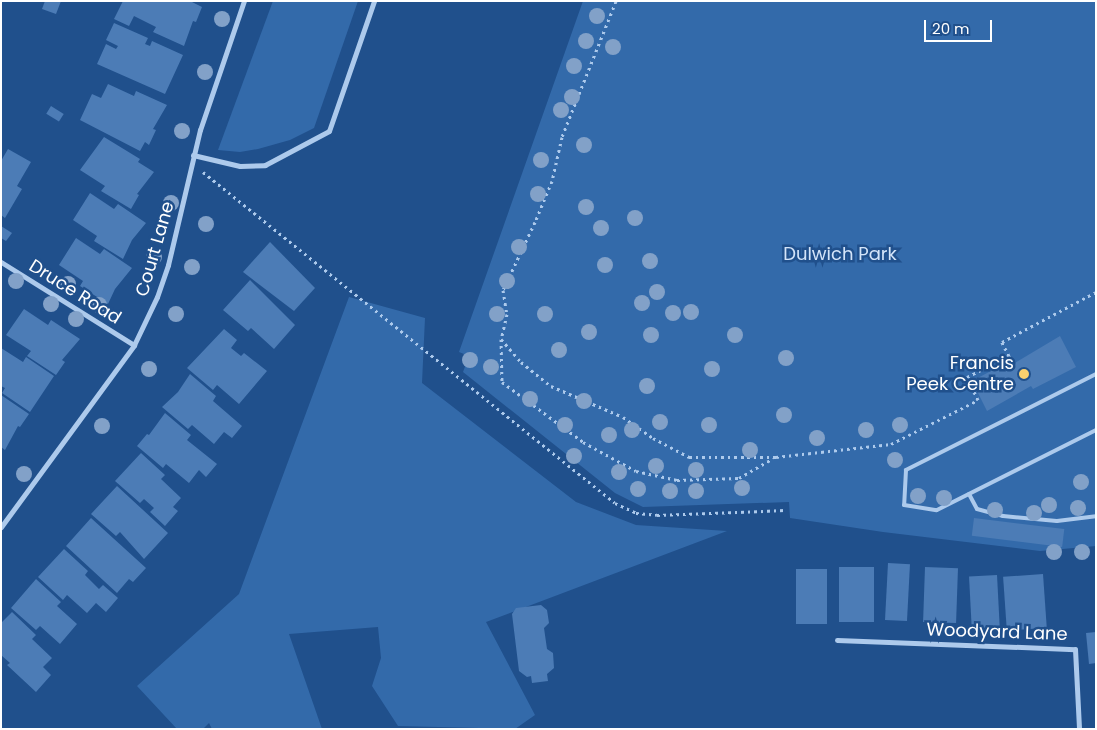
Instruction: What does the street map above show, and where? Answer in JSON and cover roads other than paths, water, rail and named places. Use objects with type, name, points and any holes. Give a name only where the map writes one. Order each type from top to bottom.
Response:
[{"type":"street","name":"Court Lane","points":[[1,527],[134,345],[157,297],[168,265],[193,155],[222,61],[244,1]]},
{"type":"street","points":[[193,155],[240,166],[265,165],[329,130],[374,1]]},
{"type":"street","name":"Druce Road","points":[[1,262],[134,345]]},
{"type":"street","name":"Woodyard Lane","points":[[837,640],[1075,649],[1079,729]]},
{"type":"lane","points":[[1096,374],[906,470],[904,506],[936,510],[1096,430]]},
{"type":"lane","points":[[969,494],[977,509],[1003,516],[1057,521],[1096,516]]},
{"type":"place","name":"Francis Peek Centre","points":[[1024,374]]},
{"type":"park label","name":"Dulwich Park","points":[[840,254]]}]
